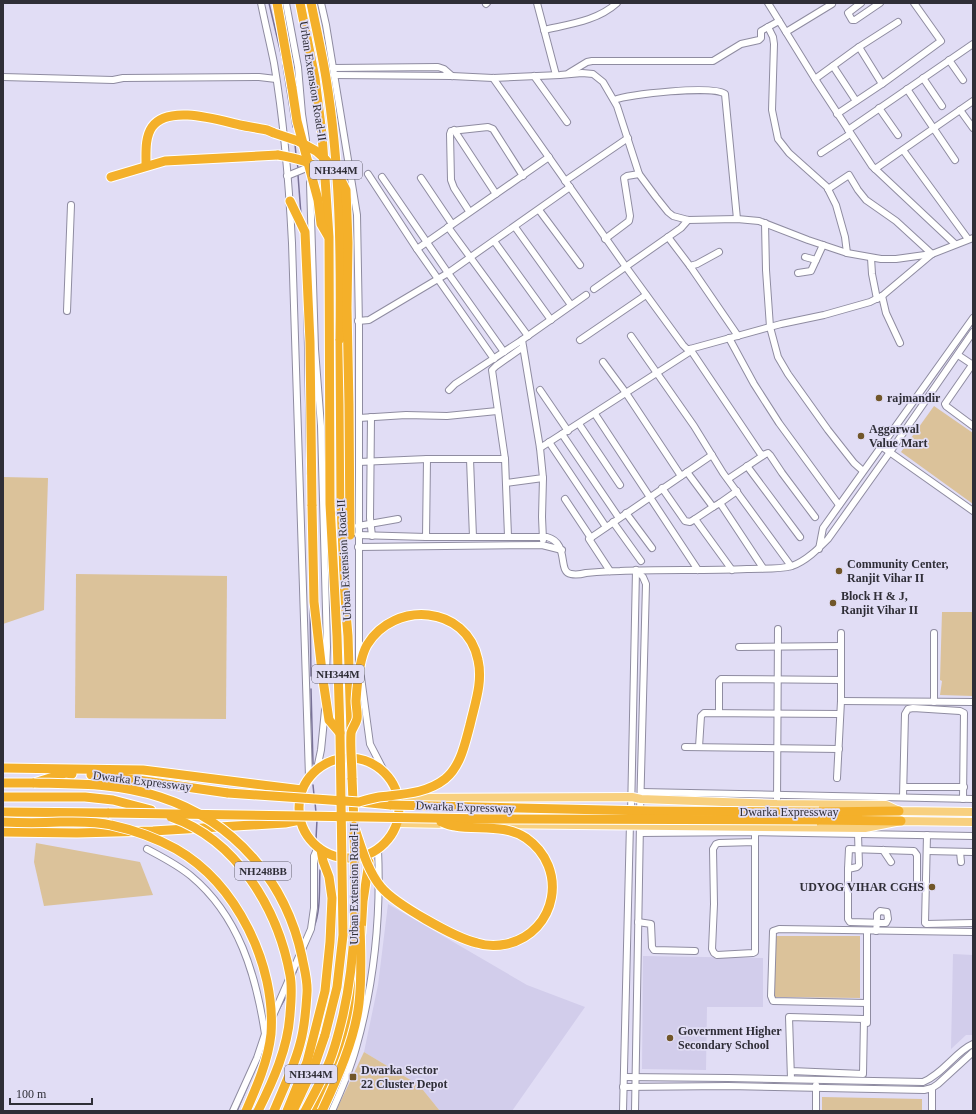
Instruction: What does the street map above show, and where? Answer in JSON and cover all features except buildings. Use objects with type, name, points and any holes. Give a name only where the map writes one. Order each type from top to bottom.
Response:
[{"type":"highway","points":[[278,3],[297,120],[318,200],[321,224],[329,237]]},
{"type":"highway","name":"Urban Extension Road-II","points":[[293,1111],[326,1035],[337,987],[343,935],[340,733],[337,636],[330,504],[329,237],[322,134],[315,78],[300,3]]},
{"type":"highway","name":"Urban Extension Road-II","points":[[305,1111],[329,1064],[349,990],[353,957],[356,901],[348,636],[344,601],[341,496],[338,195],[326,78],[311,3]]},
{"type":"highway","points":[[146,163],[148,138],[152,127],[161,120],[174,116],[190,115],[267,130],[298,141],[316,151],[338,174],[346,190],[348,243],[347,308],[350,535],[343,554]]},
{"type":"highway","points":[[111,177],[165,161],[278,155],[300,159],[319,167],[346,190]]},
{"type":"highway","points":[[290,201],[305,232],[310,342],[314,602],[329,720],[340,733]]},
{"type":"highway","points":[[351,732],[357,720],[356,701],[360,667],[366,647],[373,635],[383,626],[402,616],[422,614],[433,615],[444,618],[456,625],[466,634],[474,646],[478,658],[480,683],[464,749],[456,766],[446,778],[425,790],[407,795],[359,802]]},
{"type":"highway","points":[[348,758],[360,759],[373,764],[385,773],[393,784],[398,798],[399,810],[397,823],[393,833],[386,842],[374,851],[358,858],[345,858],[332,855],[319,848],[312,842],[305,832],[300,820],[299,805],[302,790],[309,777],[316,769],[325,763],[336,759],[348,758]]},
{"type":"highway","points":[[3,768],[143,770],[302,790]]},
{"type":"highway","name":"Dwarka Expressway","points":[[34,783],[66,773],[131,779],[228,793],[391,805],[818,816]]},
{"type":"highway","name":"Dwarka Expressway","points":[[3,783],[95,784],[125,788],[170,801],[189,809],[228,833],[247,850],[262,869],[276,891],[297,936],[307,991],[300,1044],[274,1111]]},
{"type":"highway","name":"Dwarka Expressway","points":[[3,797],[86,797],[113,800],[151,810],[178,819],[218,844],[251,878],[263,898],[273,921],[290,976],[290,1014],[287,1039],[281,1060],[258,1111]]},
{"type":"highway","name":"Dwarka Expressway","points":[[3,812],[432,819],[900,816]]},
{"type":"highway","points":[[354,826],[366,862],[374,877],[381,888],[401,904],[466,940],[487,945],[507,944],[522,938],[534,930],[545,916],[551,903],[552,875],[544,855],[526,838],[516,832],[504,829],[455,826],[432,819]]},
{"type":"highway","points":[[3,832],[77,833],[152,831],[285,823],[300,820]]},
{"type":"highway","points":[[3,822],[84,822],[110,824],[155,838],[178,850],[198,865],[216,882],[232,902],[247,926],[265,972],[269,992],[271,1014],[267,1055],[261,1078],[246,1111]]},
{"type":"highway","points":[[287,1111],[307,1062],[325,991],[331,934],[332,898],[329,877],[319,848]]},
{"type":"highway","points":[[315,1111],[338,1058],[347,1030],[358,969],[363,901],[374,851]]},
{"type":"highway","points":[[322,1111],[341,1070],[352,1035],[359,1005],[361,968],[360,913],[356,901]]},
{"type":"main road","points":[[398,798],[632,797],[641,795],[777,804],[886,805],[900,816],[973,822]]},
{"type":"main road","points":[[397,823],[630,826],[640,829],[865,828],[900,816],[973,812]]},
{"type":"street","points":[[261,3],[276,79],[290,201],[309,777]]},
{"type":"street","points":[[286,3],[298,68],[312,203],[316,349],[321,426],[327,646],[321,750],[316,769]]},
{"type":"street","points":[[321,3],[357,215],[359,418],[358,659],[370,744],[385,773]]},
{"type":"street","points":[[537,3],[556,75]]},
{"type":"street","points":[[544,30],[592,18],[603,13],[617,3]]},
{"type":"street","points":[[768,3],[837,114],[875,169],[955,244]]},
{"type":"street","points":[[861,3],[848,13],[852,20],[855,20],[880,3]]},
{"type":"street","points":[[837,114],[882,84],[941,41],[914,3]]},
{"type":"street","points":[[786,32],[832,4]]},
{"type":"street","points":[[568,74],[587,62],[592,61],[713,61],[741,44],[759,40],[761,31],[779,21]]},
{"type":"street","points":[[815,79],[859,47],[898,22]]},
{"type":"street","points":[[768,27],[774,44],[772,110],[778,139],[789,153],[820,179],[828,189],[836,205],[846,237],[847,253]]},
{"type":"street","points":[[821,153],[879,108],[973,44]]},
{"type":"street","points":[[859,47],[882,84]]},
{"type":"street","points":[[949,60],[963,80]]},
{"type":"street","points":[[834,66],[856,101]]},
{"type":"street","points":[[333,68],[438,67],[444,69],[452,76]]},
{"type":"street","points":[[334,75],[452,76],[493,78],[582,73],[593,74],[603,82],[617,106],[639,174],[668,212],[673,216],[688,220],[748,219],[765,223],[847,253],[871,258],[896,259],[932,254],[971,239],[903,150]]},
{"type":"street","points":[[534,76],[567,122]]},
{"type":"street","points":[[3,77],[113,80],[123,78],[259,77],[276,79]]},
{"type":"street","points":[[493,78],[646,295],[683,345],[687,349],[691,350],[760,453],[770,454],[782,473],[815,517]]},
{"type":"street","points":[[923,78],[942,106]]},
{"type":"street","points":[[907,89],[955,160]]},
{"type":"street","points":[[614,100],[621,97],[660,92],[708,91],[722,92],[725,94],[737,219]]},
{"type":"street","points":[[875,169],[973,101]]},
{"type":"street","points":[[879,108],[898,135]]},
{"type":"street","points":[[960,110],[973,128]]},
{"type":"street","points":[[470,212],[454,188],[451,180],[451,131],[488,127],[493,129],[523,176]]},
{"type":"street","points":[[454,130],[496,194]]},
{"type":"street","points":[[565,180],[628,138]]},
{"type":"street","points":[[417,249],[549,157]]},
{"type":"street","points":[[287,176],[309,167]]},
{"type":"street","points":[[368,174],[417,249],[494,359]]},
{"type":"street","points":[[606,238],[629,221],[630,216],[624,178],[639,174]]},
{"type":"street","points":[[828,189],[849,175],[866,200],[896,221],[932,254]]},
{"type":"street","points":[[382,177],[448,274],[504,352]]},
{"type":"street","points":[[421,178],[470,258],[528,336]]},
{"type":"street","points":[[358,321],[369,320],[448,274],[570,187]]},
{"type":"street","points":[[67,311],[71,205]]},
{"type":"street","points":[[539,210],[580,265]]},
{"type":"street","points":[[594,290],[681,228],[688,220]]},
{"type":"street","points":[[765,223],[766,270],[770,327],[778,357],[788,374],[854,463],[863,471]]},
{"type":"street","points":[[515,227],[571,305]]},
{"type":"street","points":[[668,237],[690,266],[738,336]]},
{"type":"street","points":[[494,241],[551,320]]},
{"type":"street","points":[[798,273],[811,271],[823,245]]},
{"type":"street","points":[[690,266],[698,264],[720,252]]},
{"type":"street","points":[[540,448],[595,414],[691,350],[770,327],[854,307],[880,298],[932,254]]},
{"type":"street","points":[[805,258],[816,260]]},
{"type":"street","points":[[871,258],[872,274],[880,298],[900,343]]},
{"type":"street","points":[[580,340],[646,295]]},
{"type":"street","points":[[450,390],[455,384],[586,296]]},
{"type":"street","points":[[819,549],[823,528],[973,318]]},
{"type":"street","points":[[358,535],[426,537],[542,536],[554,539],[562,550],[564,568],[568,573],[576,574],[636,570],[732,570],[780,568],[791,566],[819,549],[835,530],[973,332]]},
{"type":"street","points":[[631,336],[728,480],[791,566]]},
{"type":"street","points":[[730,338],[754,384],[779,423],[839,505]]},
{"type":"street","points":[[522,340],[540,448],[543,478],[542,536],[544,546]]},
{"type":"street","points":[[508,536],[505,459],[492,370],[523,347]]},
{"type":"street","points":[[958,355],[972,365],[945,404],[973,426]]},
{"type":"street","points":[[603,362],[626,393],[680,476]]},
{"type":"street","points":[[540,390],[619,518]]},
{"type":"street","points":[[359,418],[406,414],[447,416],[497,411]]},
{"type":"street","points":[[595,414],[698,570]]},
{"type":"street","points":[[371,417],[370,524],[372,536]]},
{"type":"street","points":[[579,424],[620,485]]},
{"type":"street","points":[[549,442],[606,527]]},
{"type":"street","points":[[881,446],[973,511]]},
{"type":"street","points":[[728,480],[764,454]]},
{"type":"street","points":[[591,538],[712,455]]},
{"type":"street","points":[[359,462],[427,459],[505,459]]},
{"type":"street","points":[[426,537],[427,459]]},
{"type":"street","points":[[470,459],[473,537]]},
{"type":"street","points":[[747,466],[800,537]]},
{"type":"street","points":[[687,472],[713,507]]},
{"type":"street","points":[[506,483],[543,478]]},
{"type":"street","points":[[662,488],[685,521],[690,522],[737,491]]},
{"type":"street","points":[[565,499],[591,538],[589,539],[610,571]]},
{"type":"street","points":[[720,503],[762,568]]},
{"type":"street","points":[[626,513],[652,548]]},
{"type":"street","points":[[358,526],[398,519]]},
{"type":"street","points":[[695,519],[732,570]]},
{"type":"street","points":[[613,522],[641,561]]},
{"type":"street","points":[[358,547],[544,546],[562,550]]},
{"type":"street","points":[[623,1111],[632,797],[636,570]]},
{"type":"street","points":[[635,1111],[646,584],[644,579],[636,570]]},
{"type":"street","points":[[777,804],[778,629]]},
{"type":"street","points":[[837,778],[841,701],[841,633]]},
{"type":"street","points":[[934,633],[934,702]]},
{"type":"street","points":[[739,646],[841,646]]},
{"type":"street","points":[[719,713],[719,680],[721,679],[841,680]]},
{"type":"street","points":[[841,701],[973,702]]},
{"type":"street","points":[[903,797],[904,714],[908,709],[913,708],[960,711],[964,713],[963,798]]},
{"type":"street","points":[[699,747],[702,714],[706,712],[840,714]]},
{"type":"street","points":[[685,747],[838,749]]},
{"type":"street","points":[[632,769],[642,770]]},
{"type":"street","points":[[904,787],[964,787]]},
{"type":"street","points":[[641,795],[777,794],[973,799]]},
{"type":"street","points":[[640,829],[973,836]]},
{"type":"street","points":[[755,832],[755,842],[755,952],[717,955],[712,949],[714,904],[713,849],[716,844],[719,843],[755,842]]},
{"type":"street","points":[[848,869],[859,865],[858,834]]},
{"type":"street","points":[[927,835],[925,923],[973,923]]},
{"type":"street","points":[[233,1111],[311,929],[314,908],[314,856],[319,848]]},
{"type":"street","points":[[147,849],[190,876],[207,891],[222,910],[235,931],[255,982],[265,1034]]},
{"type":"street","points":[[876,931],[877,923],[848,921],[849,849],[914,851],[917,856],[917,888]]},
{"type":"street","points":[[883,850],[891,862]]},
{"type":"street","points":[[332,1111],[343,1086],[356,1048],[373,969],[378,910],[374,851]]},
{"type":"street","points":[[926,851],[973,852]]},
{"type":"street","points":[[960,852],[961,862]]},
{"type":"street","points":[[638,922],[651,924],[652,947],[654,950],[695,951]]},
{"type":"street","points":[[866,1003],[773,1000],[771,996],[772,932],[776,929],[973,932]]},
{"type":"street","points":[[866,931],[866,1081]]},
{"type":"street","points":[[791,1071],[863,1074],[864,1019],[789,1017],[791,1079]]},
{"type":"street","points":[[624,1077],[923,1082],[934,1077],[964,1050],[973,1044]]},
{"type":"street","points":[[624,1087],[728,1086],[924,1090],[932,1088],[973,1052]]},
{"type":"street","points":[[816,1080],[816,1111]]},
{"type":"street","points":[[932,1088],[932,1111]]},
{"type":"shaded area","points":[[934,406],[973,433],[973,504],[901,452]]},
{"type":"shaded area","points":[[3,477],[48,478],[44,610],[3,624]]},
{"type":"shaded area","points":[[76,574],[227,576],[226,719],[75,718]]},
{"type":"shaded area","points":[[942,612],[973,612],[973,696],[940,695],[942,681],[940,680]]},
{"type":"shaded area","points":[[36,843],[140,862],[153,895],[44,906],[34,862]]},
{"type":"shaded area","points":[[388,904],[527,985],[585,1007],[512,1111],[440,1111],[419,1085],[364,1052],[378,985]]},
{"type":"shaded area","points":[[775,936],[860,936],[860,998],[775,997]]},
{"type":"shaded area","points":[[953,954],[973,955],[973,1035],[966,1035],[951,1049]]},
{"type":"shaded area","points":[[643,956],[763,958],[763,1007],[707,1007],[706,1070],[642,1069]]},
{"type":"shaded area","points":[[364,1052],[419,1085],[440,1111],[336,1111]]},
{"type":"shaded area","points":[[822,1097],[922,1099],[922,1111],[822,1111]]},
{"type":"waterway","points":[[269,3],[283,62]]},
{"type":"waterway","points":[[283,65],[293,127]]},
{"type":"waterway","points":[[295,144],[296,155]]},
{"type":"waterway","points":[[297,162],[298,168]]},
{"type":"waterway","points":[[298,175],[301,215]]},
{"type":"waterway","points":[[304,306],[307,474]]},
{"type":"waterway","points":[[310,602],[311,676]]},
{"type":"waterway","points":[[311,689],[313,764]]},
{"type":"waterway","points":[[313,785],[314,795]]},
{"type":"waterway","points":[[315,802],[316,813]]},
{"type":"waterway","points":[[316,839],[317,820]]},
{"type":"waterway","points":[[314,927],[319,906],[320,870]]},
{"type":"waterway","points":[[294,977],[299,964]]},
{"type":"waterway","points":[[277,1013],[287,995]]},
{"type":"waterway","points":[[237,1111],[248,1085]]},
{"type":"place","name":"rajmandir","points":[[879,398]]},
{"type":"place","name":"Aggarwal Value Mart","points":[[861,436]]},
{"type":"place","name":"Community Center, Ranjit Vihar II","points":[[839,571]]},
{"type":"place","name":"Block H & J, Ranjit Vihar II","points":[[833,603]]},
{"type":"place","name":"UDYOG VIHAR CGHS","points":[[932,887]]},
{"type":"place","name":"Government Higher Secondary School","points":[[670,1038]]},
{"type":"place","name":"Dwarka Sector 22 Cluster Depot","points":[[353,1077]]}]
